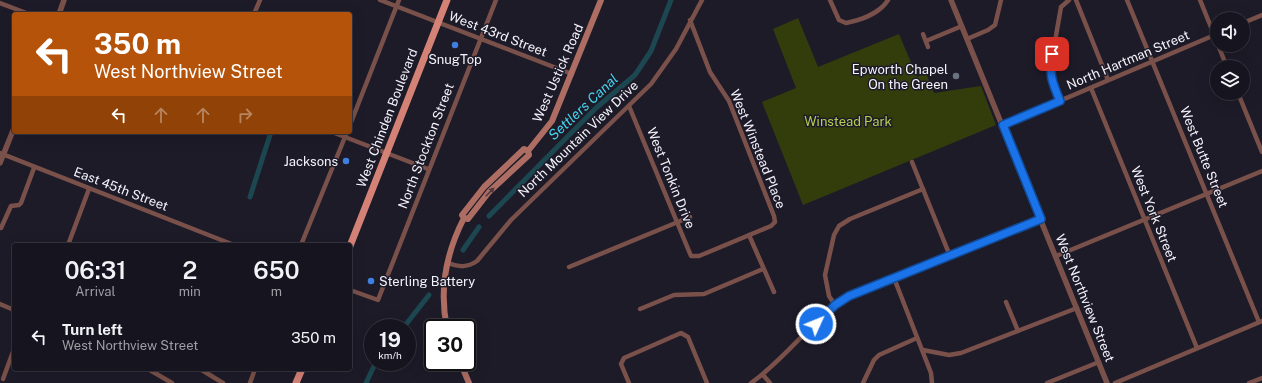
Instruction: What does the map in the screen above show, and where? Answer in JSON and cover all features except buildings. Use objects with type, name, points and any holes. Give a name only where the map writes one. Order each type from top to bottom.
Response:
[{"type":"main road","name":"West Chinden Boulevard","points":[[351,243],[447,0]]},
{"type":"main road","name":"West Ustick Road","points":[[446,319],[443,293],[448,263],[457,231],[464,218],[468,219],[489,192],[529,155],[528,151],[552,121],[601,0]]},
{"type":"main road","points":[[296,383],[301,371]]},
{"type":"main road","points":[[464,371],[469,383]]},
{"type":"street","points":[[60,12],[64,0]]},
{"type":"street","points":[[255,12],[260,0]]},
{"type":"street","name":"West 43rd Street","points":[[380,0],[572,74]]},
{"type":"street","points":[[352,120],[399,0]]},
{"type":"street","name":"North Stockton Street","points":[[352,291],[378,300],[428,169],[496,0]]},
{"type":"street","name":"North Mountain View Drive","points":[[448,263],[463,266],[470,265],[477,261],[511,220],[629,106],[662,70],[676,49],[690,20],[702,0]]},
{"type":"street","points":[[830,0],[839,20],[842,23],[846,23],[877,11],[882,8],[888,0]]},
{"type":"street","name":"West Northview Street","points":[[951,0],[1107,383]]},
{"type":"street","points":[[967,39],[988,30],[995,25],[1001,0]]},
{"type":"street","points":[[1060,101],[1051,79],[1050,70],[1061,7],[1069,0]]},
{"type":"street","points":[[1076,0],[1108,80]]},
{"type":"street","name":"West Butte Street","points":[[1127,0],[1261,322]]},
{"type":"street","points":[[1200,0],[1210,21]]},
{"type":"street","points":[[0,2],[24,12]]},
{"type":"street","points":[[1250,20],[1262,15]]},
{"type":"street","name":"West Winstead Place","points":[[690,20],[710,72],[729,101],[774,216],[775,222],[771,226],[749,235]]},
{"type":"street","points":[[926,41],[962,26]]},
{"type":"street","points":[[923,34],[928,47]]},
{"type":"street","name":"North Hartman Street","points":[[1003,125],[1210,37]]},
{"type":"street","name":"West York Street","points":[[1090,88],[1197,348]]},
{"type":"street","points":[[1241,100],[1262,152]]},
{"type":"street","name":"West Tonkin Drive","points":[[629,106],[689,254],[693,257],[749,235]]},
{"type":"street","points":[[0,163],[2,154],[12,132]]},
{"type":"street","points":[[302,243],[346,135],[386,153],[428,169]]},
{"type":"street","name":"East 45th Street","points":[[2,154],[34,168],[229,243]]},
{"type":"street","points":[[912,162],[950,256]]},
{"type":"street","points":[[1,228],[11,206],[19,206],[21,203],[34,168]]},
{"type":"street","points":[[1056,256],[1262,171]]},
{"type":"street","points":[[69,243],[89,189]]},
{"type":"street","points":[[835,305],[829,296],[824,275],[834,235],[839,226],[850,219],[923,189]]},
{"type":"street","points":[[569,267],[690,217]]},
{"type":"street","points":[[751,383],[763,375],[835,305],[849,296],[1041,219]]},
{"type":"street","points":[[749,235],[774,292]]},
{"type":"street","points":[[640,309],[674,295],[704,294],[763,269]]},
{"type":"street","points":[[894,278],[931,373],[932,383]]},
{"type":"street","points":[[1006,302],[1018,331]]},
{"type":"street","points":[[0,304],[12,309]]},
{"type":"street","points":[[922,350],[949,355],[962,353],[1077,308]]},
{"type":"street","points":[[1115,383],[1261,322]]},
{"type":"street","points":[[629,383],[622,368],[622,361],[624,358],[681,333],[685,334],[707,383]]},
{"type":"street","points":[[863,383],[874,360],[879,355],[917,338]]},
{"type":"street","points":[[2,379],[12,354]]},
{"type":"street","points":[[1047,383],[1099,362]]},
{"type":"street","points":[[151,371],[172,383]]},
{"type":"street","points":[[203,371],[224,383]]},
{"type":"street","points":[[250,383],[254,371]]},
{"type":"street","points":[[763,375],[770,383]]},
{"type":"street","points":[[1249,383],[1262,378]]},
{"type":"green space","name":"Winstead Park","points":[[798,18],[818,67],[899,34],[917,77],[926,73],[934,93],[981,86],[996,125],[803,205],[762,102],[796,88],[773,29]]},
{"type":"waterway","name":"Settlers Canal","points":[[489,216],[596,108],[635,75],[651,51],[671,0]]},
{"type":"waterway","points":[[250,197],[270,134]]},
{"type":"waterway","name":"Settlers Canal","points":[[463,250],[479,227]]},
{"type":"waterway","name":"Settlers Canal","points":[[410,319],[429,295]]},
{"type":"waterway","name":"Settlers Canal","points":[[366,383],[372,371]]},
{"type":"place","name":"SnugTop","points":[[455,45]]},
{"type":"place","name":"Epworth Chapel On the Green","points":[[956,76]]},
{"type":"place","name":"Jacksons","points":[[346,161]]},
{"type":"place","name":"Sterling Battery","points":[[371,281]]},
{"type":"route","points":[[816,324],[835,305],[849,296],[1041,219],[1003,125],[1060,101],[1051,79],[1050,70],[1052,54]]}]
